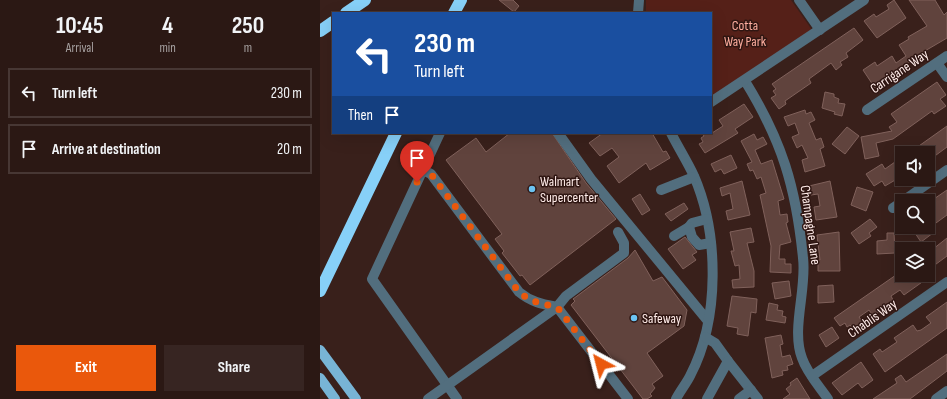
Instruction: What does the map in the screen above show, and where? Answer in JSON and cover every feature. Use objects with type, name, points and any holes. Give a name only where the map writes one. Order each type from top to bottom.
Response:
[{"type":"highway","points":[[348,12],[366,0]]},
{"type":"highway","points":[[455,12],[461,0]]},
{"type":"highway","points":[[320,31],[332,23]]},
{"type":"highway","points":[[320,291],[396,134]]},
{"type":"main road","points":[[320,350],[354,399]]},
{"type":"main road","points":[[320,378],[335,399]]},
{"type":"street","points":[[638,0],[638,12]]},
{"type":"street","points":[[799,0],[820,30]]},
{"type":"street","points":[[712,101],[745,81],[864,0]]},
{"type":"street","name":"Carrigane Way","points":[[868,110],[947,56]]},
{"type":"street","points":[[937,63],[947,77]]},
{"type":"street","name":"Champagne Lane","points":[[745,81],[781,148],[791,181],[799,218],[804,260],[799,349],[802,359],[828,399]]},
{"type":"street","points":[[440,134],[372,279],[457,399]]},
{"type":"street","points":[[559,134],[592,179],[708,321]]},
{"type":"street","points":[[672,134],[694,177],[707,219],[712,269],[711,304],[705,337],[691,375],[676,399]]},
{"type":"street","points":[[423,170],[431,174],[519,292],[527,299],[540,304],[557,307],[628,399]]},
{"type":"street","points":[[912,194],[947,170]]},
{"type":"street","points":[[661,190],[694,177]]},
{"type":"street","points":[[674,236],[689,227],[692,223],[707,219]]},
{"type":"street","points":[[689,227],[692,237],[699,245],[710,243]]},
{"type":"street","points":[[428,399],[557,307],[566,296],[624,253],[624,243],[618,232]]},
{"type":"street","name":"Chablis Way","points":[[812,376],[947,282]]},
{"type":"street","points":[[705,337],[715,344],[758,399]]},
{"type":"street","points":[[707,399],[728,361]]},
{"type":"street","points":[[739,399],[751,390]]},
{"type":"street","points":[[936,399],[947,391]]},
{"type":"green space","name":"Cotta Way Park","points":[[646,0],[791,0],[812,30],[712,96],[712,12],[646,12]]},
{"type":"building","points":[[499,0],[513,0],[519,6],[514,12]]},
{"type":"building","points":[[894,0],[906,18],[877,38],[864,21],[874,14],[876,17],[889,9],[887,5]]},
{"type":"building","points":[[909,0],[935,0],[944,15],[947,12],[947,38],[918,55],[919,57],[900,68],[875,88],[863,70],[875,62],[877,66],[892,56],[896,63],[906,56],[899,45],[909,39],[908,37],[927,26]]},
{"type":"building","points":[[854,28],[863,40],[846,53],[848,57],[840,62],[842,65],[836,70],[831,63],[809,79],[811,83],[785,101],[786,104],[779,109],[771,98],[776,95],[773,91],[776,89],[772,84]]},
{"type":"building","points":[[937,82],[946,95],[940,99],[946,106],[934,114],[932,111],[893,139],[876,143],[879,156],[865,159],[861,137],[892,131],[889,127],[897,122],[891,114]]},
{"type":"building","points":[[825,92],[834,94],[834,97],[839,99],[838,103],[845,104],[842,116],[822,108]]},
{"type":"building","points":[[744,104],[753,117],[735,129],[738,133],[705,153],[699,144],[703,142],[701,138],[704,136],[703,134],[712,134],[723,126],[719,120]]},
{"type":"building","points":[[805,110],[806,114],[811,112],[815,120],[809,123],[816,140],[821,138],[824,147],[820,149],[825,166],[805,172],[802,160],[808,158],[802,145],[797,148],[792,137],[799,134],[795,123],[788,126],[784,117]]},
{"type":"building","points":[[947,126],[947,147],[935,156],[935,146],[919,146]]},
{"type":"building","points":[[847,127],[859,136],[845,154],[832,144]]},
{"type":"building","name":"Walmart Supercenter","points":[[509,134],[553,134],[586,183],[616,219],[530,285],[522,275],[520,276],[502,253],[504,251],[495,239],[502,234],[446,160],[476,138],[486,152]]},
{"type":"building","points":[[602,134],[653,134],[663,152],[666,151],[670,158],[650,170],[646,163],[619,183],[607,166],[619,157],[612,148],[600,156],[589,143]]},
{"type":"building","points":[[754,134],[757,140],[763,137],[767,144],[755,150],[761,164],[772,160],[784,199],[778,201],[780,215],[787,214],[788,222],[786,223],[791,242],[780,245],[779,259],[785,259],[785,264],[791,264],[791,273],[770,272],[771,246],[760,195],[766,193],[761,177],[757,179],[753,170],[750,171],[747,164],[752,162],[741,141]]},
{"type":"building","points":[[731,155],[737,168],[724,174],[721,169],[715,172],[711,164]]},
{"type":"building","points":[[895,162],[895,180],[885,186],[882,181],[874,186],[866,174],[882,164],[885,169]]},
{"type":"building","points":[[742,181],[750,215],[728,220],[726,211],[733,209],[730,193],[722,196],[720,188]]},
{"type":"building","points":[[830,181],[837,217],[816,220],[814,207],[820,206],[818,194],[811,195],[809,186]]},
{"type":"building","points":[[857,187],[873,192],[866,211],[851,205]]},
{"type":"building","points":[[947,190],[947,215],[935,224],[935,198]]},
{"type":"building","points":[[640,194],[650,210],[642,215],[632,199]]},
{"type":"building","points":[[684,203],[688,209],[671,221],[665,214]]},
{"type":"building","points":[[870,219],[877,227],[869,233],[871,236],[859,244],[851,233]]},
{"type":"building","points":[[751,228],[754,242],[747,243],[754,271],[754,287],[733,288],[732,280],[740,279],[739,265],[735,266],[731,251],[734,251],[730,232]]},
{"type":"building","points":[[839,232],[840,271],[818,271],[818,260],[820,260],[817,235]]},
{"type":"building","points":[[887,233],[894,233],[895,253],[877,254],[877,241],[887,240]]},
{"type":"building","points":[[916,234],[932,234],[921,242]]},
{"type":"building","points":[[685,237],[697,252],[692,255],[696,260],[683,269],[668,249]]},
{"type":"building","points":[[947,238],[947,256],[935,265],[935,247]]},
{"type":"building","name":"Safeway","points":[[635,250],[653,281],[662,277],[687,310],[684,326],[647,353],[663,376],[652,384],[655,388],[650,394],[652,396],[647,399],[643,399],[571,305],[575,301],[573,299],[628,258]]},
{"type":"building","points":[[895,276],[895,282],[922,282],[904,295],[900,290],[891,296],[894,302],[873,316],[869,310],[859,317],[864,324],[854,330],[850,325],[847,327],[845,323],[840,326],[834,318]]},
{"type":"building","points":[[789,281],[791,296],[775,299],[772,283]]},
{"type":"building","points":[[833,285],[834,302],[818,303],[818,286]]},
{"type":"building","points":[[732,296],[757,299],[756,313],[751,312],[748,336],[737,334],[738,328],[727,326]]},
{"type":"building","points":[[947,302],[947,328],[885,372],[873,354],[880,349],[882,352],[897,342],[894,338],[913,325],[917,331],[931,323],[926,317]]},
{"type":"building","points":[[769,303],[778,305],[777,310],[783,311],[782,316],[786,317],[785,323],[766,320]]},
{"type":"building","points":[[832,327],[839,338],[826,347],[819,335]]},
{"type":"building","points":[[781,335],[783,344],[780,345],[782,357],[790,355],[793,364],[787,366],[788,370],[782,371],[783,375],[772,378],[765,338]]},
{"type":"building","points":[[947,354],[947,371],[910,399],[873,399],[897,383],[895,379],[901,375],[906,382]]},
{"type":"building","points":[[861,362],[873,380],[862,388],[858,383],[842,395],[832,383]]},
{"type":"building","points":[[797,378],[810,399],[783,399],[790,394],[786,389],[791,385],[790,383]]},
{"type":"place","name":"Walmart Supercenter","points":[[532,189]]},
{"type":"place","name":"Safeway","points":[[634,318]]},
{"type":"route","points":[[417,182],[423,170],[431,174],[519,292],[527,299],[540,304],[557,307],[601,364]]}]
